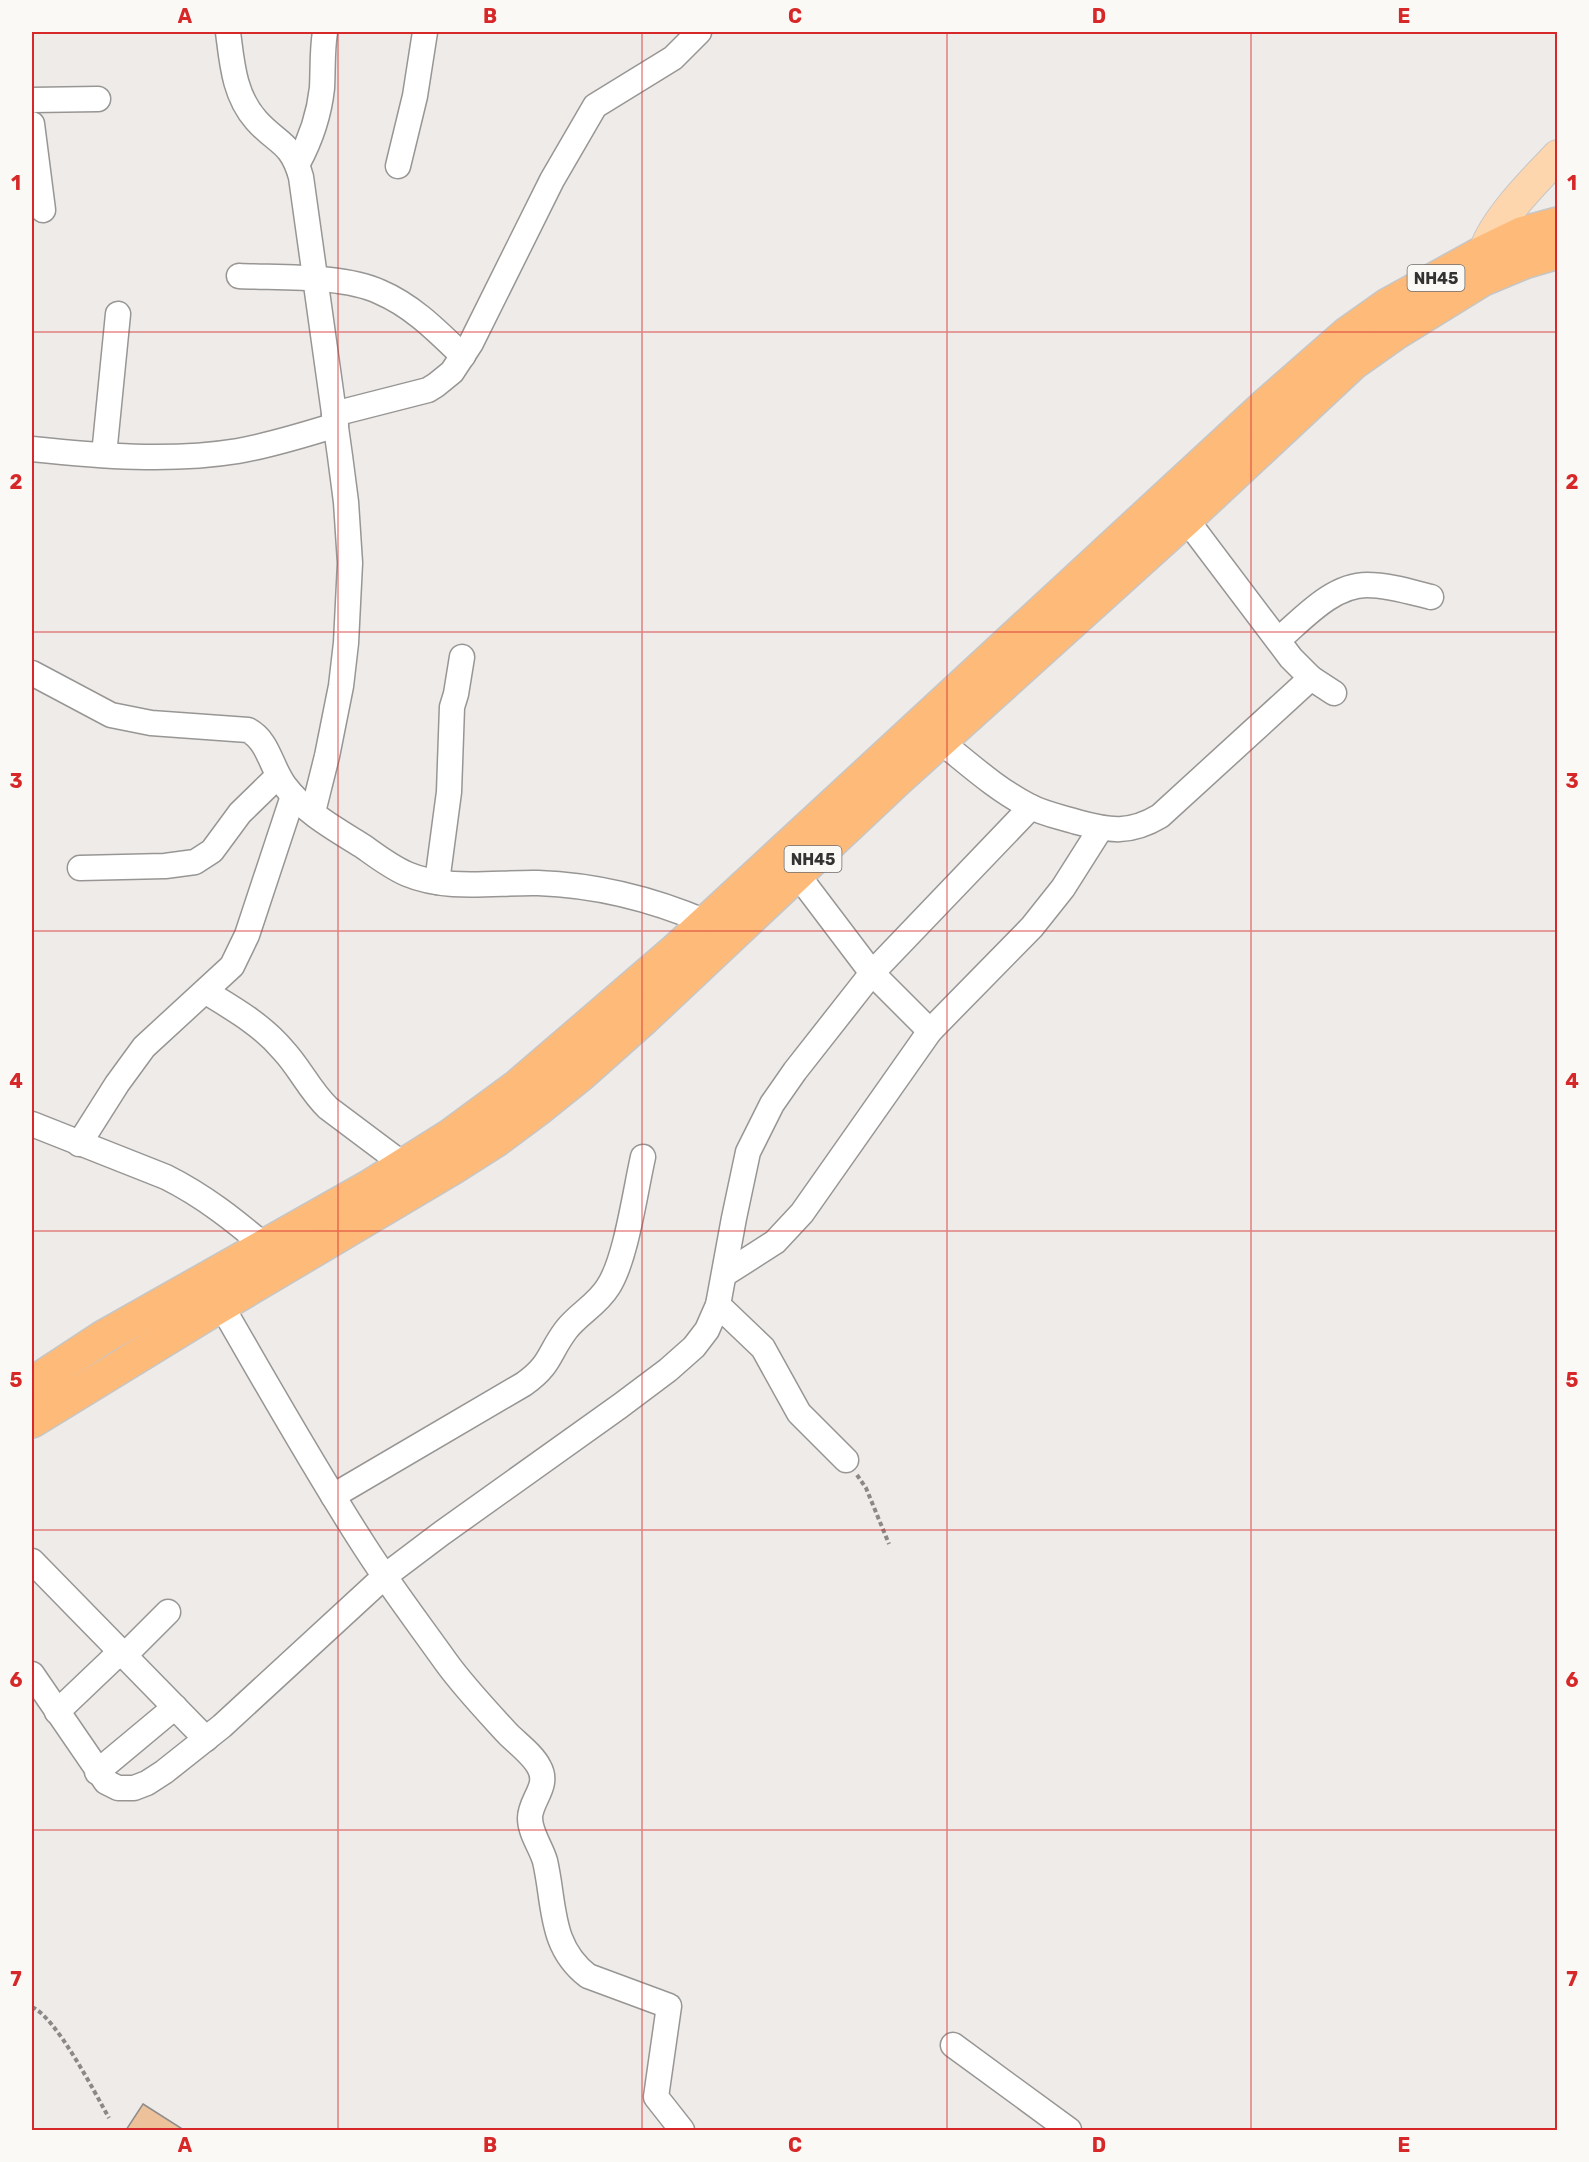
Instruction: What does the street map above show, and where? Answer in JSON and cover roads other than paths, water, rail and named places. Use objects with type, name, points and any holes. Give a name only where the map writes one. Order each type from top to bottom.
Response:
[{"type":"highway","name":"NH45","points":[[32,1421],[220,1305],[452,1168],[496,1140],[539,1108],[628,1032],[940,741],[1186,519],[1353,363],[1484,265],[1521,234],[1557,224]]},
{"type":"highway","name":"NH45","points":[[32,1384],[102,1338],[369,1187],[450,1136],[518,1086],[706,922],[1266,405],[1347,334],[1388,304],[1484,265],[1524,262],[1557,252]]},
{"type":"main road","points":[[1484,265],[1504,218],[1557,156]]},
{"type":"street","points":[[228,32],[232,67],[238,90],[246,106],[264,129],[285,144],[298,163],[306,196],[348,521],[349,598],[341,686],[313,812]]},
{"type":"street","points":[[298,163],[309,143],[318,114],[325,32]]},
{"type":"street","points":[[398,166],[415,96],[425,32]]},
{"type":"street","points":[[32,448],[104,455],[186,456],[237,451],[283,441],[335,420],[428,390],[444,380],[463,357],[552,180],[595,106],[673,58],[699,32]]},
{"type":"street","points":[[32,100],[98,99]]},
{"type":"street","points":[[32,124],[43,210]]},
{"type":"street","points":[[239,276],[351,283],[381,292],[418,315],[463,357]]},
{"type":"street","points":[[104,455],[118,314]]},
{"type":"street","points":[[1186,519],[1291,658],[1311,678],[1334,693]]},
{"type":"street","points":[[1278,640],[1326,600],[1339,591],[1352,587],[1368,585],[1431,597]]},
{"type":"street","points":[[437,882],[449,792],[452,707],[462,657]]},
{"type":"street","points":[[32,673],[111,715],[151,723],[248,730],[261,740],[278,776],[293,796],[391,866],[406,874],[437,882],[539,883],[593,888],[642,898],[706,922]]},
{"type":"street","points":[[940,741],[988,780],[1031,807],[1101,828],[1130,829],[1160,816],[1311,678]]},
{"type":"street","points":[[80,868],[165,866],[195,862],[212,851],[240,813],[278,776]]},
{"type":"street","points":[[79,1143],[130,1064],[160,1031],[206,992],[232,966],[240,953],[293,796]]},
{"type":"street","points":[[32,1674],[97,1772],[111,1786],[134,1788],[147,1783],[206,1739],[385,1576],[668,1370],[693,1347],[706,1330],[718,1305],[748,1152],[772,1104],[872,973],[1031,807]]},
{"type":"street","points":[[725,1274],[775,1242],[802,1213],[930,1031],[1032,927],[1063,888],[1101,828]]},
{"type":"street","points":[[797,874],[872,973],[930,1031]]},
{"type":"street","points":[[206,992],[268,1033],[284,1050],[318,1099],[404,1165]]},
{"type":"street","points":[[32,1124],[186,1187],[209,1201],[266,1246]]},
{"type":"street","points":[[333,1496],[524,1384],[546,1366],[567,1329],[600,1299],[610,1284],[622,1251],[643,1157]]},
{"type":"street","points":[[220,1305],[333,1496],[385,1576],[447,1664],[539,1767],[541,1792],[531,1809],[530,1823],[544,1858],[556,1927],[562,1947],[579,1969],[588,1976],[669,2006],[656,2097],[682,2130]]},
{"type":"street","points":[[718,1305],[764,1348],[799,1413],[846,1460]]},
{"type":"street","points":[[32,1561],[206,1739]]},
{"type":"street","points":[[57,1712],[168,1612]]},
{"type":"street","points":[[97,1772],[175,1707]]},
{"type":"street","points":[[954,2045],[1069,2130]]}]
